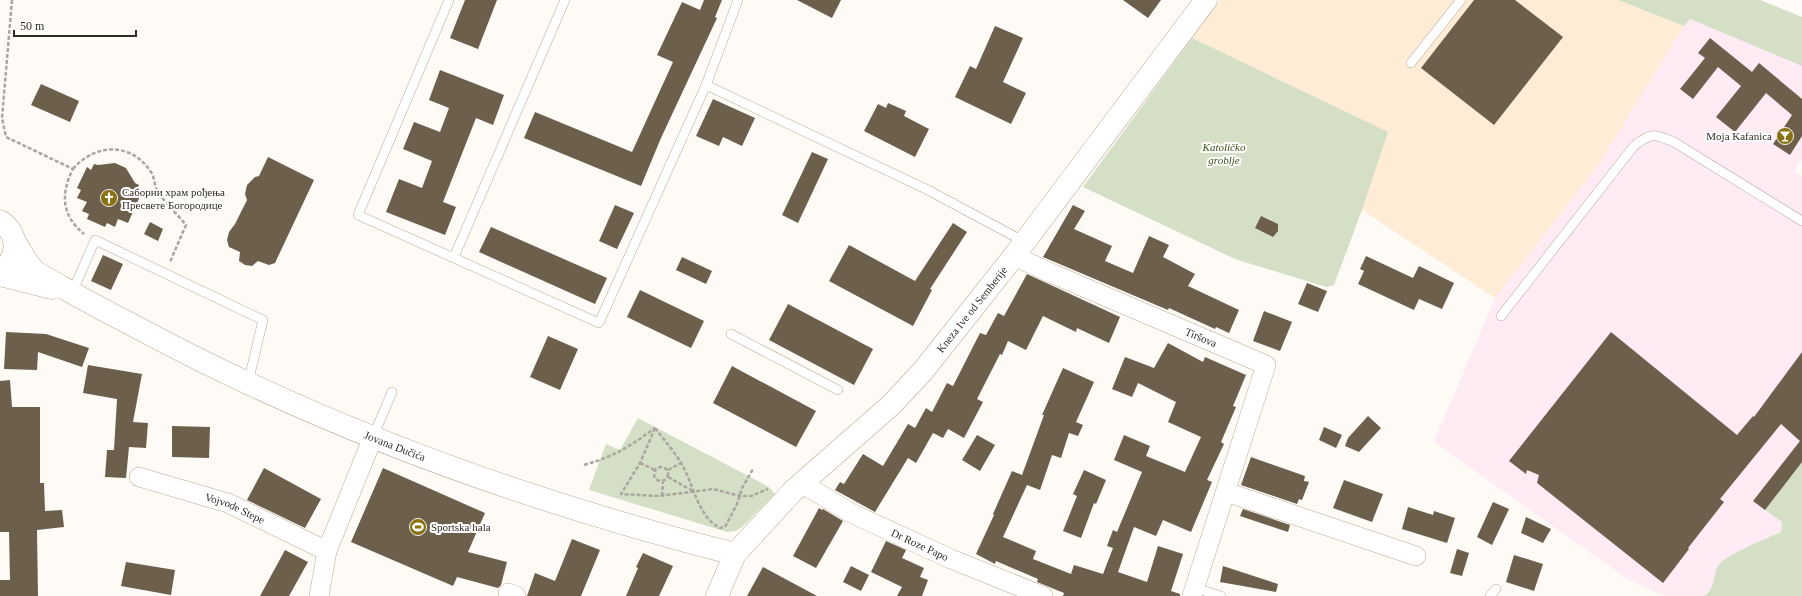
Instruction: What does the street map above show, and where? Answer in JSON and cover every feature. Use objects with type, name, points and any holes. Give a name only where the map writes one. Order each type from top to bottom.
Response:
[{"type":"street","name":"Kneza Ive od Semberije","points":[[717,596],[735,554],[793,491],[803,484],[891,405],[923,371],[1020,249],[1206,0]]},
{"type":"street","points":[[0,221],[11,232],[15,242],[34,271],[72,293]]},
{"type":"street","points":[[0,273],[8,266],[14,255],[15,242]]},
{"type":"street","name":"Tiršova","points":[[1020,249],[1053,274],[1266,365],[1193,592]]},
{"type":"street","points":[[0,273],[72,293]]},
{"type":"street","name":"Jovana Dučića","points":[[72,293],[159,340],[248,383],[373,438],[534,496],[630,526],[735,554]]},
{"type":"street","points":[[318,596],[327,551],[373,438]]},
{"type":"street","name":"Vojvode Stepe","points":[[138,477],[228,502],[327,551]]},
{"type":"street","name":"Dr Roze Papo","points":[[803,484],[850,513],[958,562],[1043,596]]},
{"type":"street","points":[[1226,492],[1416,556]]},
{"type":"lane","points":[[449,0],[358,215],[599,323],[706,85],[738,0]]},
{"type":"lane","points":[[454,257],[565,0]]},
{"type":"lane","points":[[1411,63],[1461,0]]},
{"type":"lane","points":[[706,85],[926,189],[1020,249]]},
{"type":"lane","points":[[1501,316],[1634,146],[1645,138],[1656,135],[1674,142],[1802,221]]},
{"type":"lane","points":[[72,293],[95,240],[263,320],[248,383]]},
{"type":"lane","points":[[731,334],[838,390]]},
{"type":"lane","points":[[373,438],[392,392]]},
{"type":"lane","points":[[1490,596],[1496,589]]},
{"type":"lane","points":[[1193,592],[1221,596]]},
{"type":"path","points":[[12,0],[2,118],[6,137],[73,170]]},
{"type":"path","points":[[95,240],[77,228],[67,213],[64,197],[67,181],[73,170],[87,156],[96,151],[108,149],[133,154],[144,163],[155,180],[157,191],[186,225],[165,274]]},
{"type":"path","points":[[655,428],[640,463],[621,494],[662,496],[679,495],[693,491],[713,490],[740,496],[751,496],[773,487]]},
{"type":"path","points":[[655,428],[681,463],[693,491],[707,516],[713,524],[720,528],[725,527],[740,496],[742,488],[753,469]]},
{"type":"path","points":[[584,465],[609,458],[622,451],[655,428]]},
{"type":"path","points":[[640,463],[655,470]]},
{"type":"path","points":[[668,470],[681,463]]},
{"type":"path","points":[[655,470],[661,466],[668,470]]},
{"type":"path","points":[[655,470],[654,475],[656,479],[662,482]]},
{"type":"path","points":[[668,470],[668,477]]},
{"type":"path","points":[[668,477],[693,491]]},
{"type":"path","points":[[662,482],[668,477]]},
{"type":"path","points":[[662,482],[662,496]]},
{"type":"shaded area","points":[[1220,0],[1618,0],[1684,26],[1598,166],[1495,298],[1362,210],[1387,132],[1192,38]]},
{"type":"shaded area","points":[[1690,19],[1802,66],[1802,159],[1794,172],[1802,176],[1802,462],[1782,522],[1781,532],[1728,557],[1718,565],[1712,588],[1704,596],[1664,596],[1629,580],[1434,442],[1495,298],[1598,166],[1684,26]]},
{"type":"green space","points":[[1618,0],[1760,0],[1802,17],[1802,66],[1690,19],[1684,26]]},
{"type":"green space","name":"Katoličko groblje","points":[[1192,38],[1388,132],[1362,210],[1334,285],[1326,287],[1235,259],[1083,187]]},
{"type":"green space","points":[[638,418],[769,487],[775,494],[742,527],[736,531],[727,532],[589,490],[606,444],[620,450]]},
{"type":"green space","points":[[1802,462],[1802,596],[1704,596],[1710,590],[1716,570],[1722,562],[1737,552],[1781,532],[1782,522],[1765,510]]},
{"type":"building","points":[[465,0],[497,0],[478,49],[450,38]]},
{"type":"building","points":[[704,0],[722,0],[715,17],[717,18],[661,138],[641,186],[524,138],[535,112],[632,152],[673,62],[657,55],[682,2],[700,10]]},
{"type":"building","points":[[797,0],[841,0],[832,18]]},
{"type":"building","points":[[1123,0],[1161,0],[1148,18]]},
{"type":"building","points":[[1474,0],[1515,0],[1563,37],[1494,125],[1421,68]]},
{"type":"building","points":[[995,26],[1023,38],[1003,82],[1026,93],[1011,124],[955,97],[970,66],[976,69]]},
{"type":"building","points":[[1710,38],[1752,72],[1759,63],[1802,99],[1802,136],[1790,155],[1773,144],[1792,115],[1766,93],[1735,132],[1716,117],[1741,86],[1718,67],[1693,99],[1680,89],[1705,58],[1698,53]]},
{"type":"building","points":[[440,70],[504,95],[493,125],[476,118],[443,202],[456,207],[445,235],[386,212],[399,179],[422,188],[432,161],[403,149],[414,122],[440,132],[449,108],[429,100]]},
{"type":"building","points":[[41,84],[79,101],[70,122],[31,105]]},
{"type":"building","points":[[713,99],[755,118],[742,146],[723,137],[719,146],[696,136]]},
{"type":"building","points":[[888,103],[906,111],[904,116],[929,129],[915,157],[864,131],[878,104],[886,108]]},
{"type":"building","points":[[812,152],[828,159],[798,223],[782,215]]},
{"type":"building","points":[[268,157],[314,180],[275,263],[269,265],[258,261],[252,266],[245,265],[239,261],[240,252],[229,247],[227,240],[229,232],[235,224],[247,200],[245,194],[247,185],[255,177],[259,176]]},
{"type":"building","points":[[115,163],[126,168],[135,183],[139,185],[136,191],[141,194],[128,223],[118,219],[115,227],[107,223],[105,227],[87,219],[89,214],[82,211],[87,202],[77,198],[81,190],[77,188],[87,167],[91,170],[94,164]]},
{"type":"building","points":[[615,205],[634,213],[617,249],[599,241]]},
{"type":"building","points":[[1073,205],[1085,211],[1074,229],[1112,246],[1105,261],[1133,273],[1149,236],[1169,245],[1163,257],[1195,274],[1188,286],[1239,310],[1229,333],[1216,327],[1215,329],[1169,308],[1168,310],[1043,257]]},
{"type":"building","points":[[1261,216],[1278,224],[1278,231],[1273,237],[1255,228]]},
{"type":"building","points":[[150,222],[163,229],[158,241],[144,234]]},
{"type":"building","points":[[953,223],[967,232],[930,289],[932,290],[913,326],[829,281],[849,245],[915,281]]},
{"type":"building","points":[[491,227],[607,278],[595,304],[479,252]]},
{"type":"building","points":[[103,255],[123,264],[111,290],[91,281]]},
{"type":"building","points":[[1366,256],[1413,278],[1419,266],[1454,283],[1442,309],[1419,299],[1414,310],[1358,284],[1364,271],[1360,269]]},
{"type":"building","points":[[682,257],[712,271],[706,284],[676,270]]},
{"type":"building","points":[[1027,274],[1120,317],[1109,343],[1077,328],[1076,332],[1043,316],[1026,350],[1008,341],[1002,355],[1000,354],[977,399],[983,402],[964,438],[948,429],[943,438],[933,433],[916,463],[908,458],[875,512],[835,490],[840,482],[844,484],[863,454],[883,466],[908,424],[915,428],[926,408],[932,412],[947,383],[953,386],[980,333],[986,335],[998,313],[1004,316]]},
{"type":"building","points":[[1307,283],[1327,291],[1318,312],[1298,304]]},
{"type":"building","points":[[640,290],[704,321],[691,348],[627,317]]},
{"type":"building","points":[[788,304],[873,349],[854,385],[769,340]]},
{"type":"building","points":[[1264,311],[1292,322],[1280,351],[1253,341]]},
{"type":"building","points":[[6,332],[46,334],[89,348],[82,367],[38,352],[37,370],[4,369]]},
{"type":"building","points":[[1611,332],[1737,435],[1753,416],[1754,417],[1802,352],[1802,462],[1765,510],[1753,501],[1800,441],[1781,424],[1720,499],[1724,502],[1663,583],[1537,483],[1539,475],[1527,470],[1526,474],[1509,461]]},
{"type":"building","points":[[548,336],[578,349],[560,390],[530,377]]},
{"type":"building","points":[[1168,343],[1203,362],[1205,357],[1246,375],[1233,406],[1236,407],[1221,442],[1224,444],[1207,480],[1212,482],[1191,532],[1163,520],[1156,536],[1134,527],[1118,572],[1147,582],[1158,546],[1183,554],[1171,591],[1180,594],[1180,596],[1063,596],[1064,593],[1037,582],[1038,579],[996,561],[995,564],[976,554],[1012,471],[1022,475],[1044,415],[1042,415],[1063,368],[1094,382],[1076,422],[1083,425],[1078,436],[1069,433],[1061,458],[1052,455],[1040,490],[1027,485],[1003,537],[1036,551],[1033,559],[1071,574],[1074,565],[1103,574],[1113,548],[1107,546],[1113,530],[1117,532],[1142,472],[1114,460],[1124,435],[1150,446],[1146,456],[1185,472],[1201,437],[1168,422],[1176,402],[1138,383],[1132,397],[1112,389],[1125,357],[1154,368]]},
{"type":"building","points":[[88,365],[142,374],[133,422],[148,423],[146,448],[129,447],[126,478],[105,477],[107,450],[114,450],[117,399],[83,393]]},
{"type":"building","points":[[732,366],[816,411],[796,447],[713,403]]},
{"type":"building","points":[[10,380],[12,407],[40,407],[40,483],[44,483],[45,511],[62,510],[64,527],[37,530],[38,596],[0,596],[0,580],[10,580],[9,532],[0,532],[0,381]]},
{"type":"building","points":[[1368,416],[1381,428],[1359,452],[1345,446],[1348,438]]},
{"type":"building","points":[[172,426],[210,427],[209,458],[172,457]]},
{"type":"building","points":[[1324,427],[1342,435],[1336,448],[1319,440]]},
{"type":"building","points":[[977,435],[995,445],[980,471],[962,460]]},
{"type":"building","points":[[1251,457],[1305,476],[1304,481],[1309,482],[1302,500],[1299,499],[1297,504],[1241,485]]},
{"type":"building","points":[[264,468],[321,499],[305,528],[247,500]]},
{"type":"building","name":"Sportska hala","points":[[383,468],[485,513],[468,552],[507,562],[501,585],[498,588],[457,577],[453,586],[351,542]]},
{"type":"building","points":[[1084,470],[1106,480],[1096,504],[1094,503],[1081,538],[1063,531],[1077,496],[1073,494]]},
{"type":"building","points":[[1344,480],[1383,494],[1372,522],[1333,508]]},
{"type":"building","points":[[1493,502],[1509,509],[1492,545],[1477,537]]},
{"type":"building","points":[[1408,507],[1433,515],[1434,511],[1455,518],[1447,543],[1402,529]]},
{"type":"building","points":[[819,508],[843,521],[816,568],[793,556]]},
{"type":"building","points":[[1243,509],[1290,525],[1288,532],[1240,516]]},
{"type":"building","points":[[1526,517],[1551,529],[1543,543],[1521,533]]},
{"type":"building","points":[[572,539],[600,550],[581,596],[527,596],[535,573],[555,581]]},
{"type":"building","points":[[886,541],[906,550],[902,558],[924,568],[920,577],[928,580],[922,596],[897,596],[902,587],[871,572]]},
{"type":"building","points":[[1457,549],[1469,553],[1462,576],[1450,573]]},
{"type":"building","points":[[285,550],[308,562],[289,596],[260,596]]},
{"type":"building","points":[[643,553],[673,566],[659,596],[626,596],[638,568],[636,567]]},
{"type":"building","points":[[1514,555],[1543,564],[1534,591],[1506,582]]},
{"type":"building","points":[[126,562],[175,570],[171,595],[121,586]]},
{"type":"building","points":[[851,566],[869,575],[861,591],[843,582]]},
{"type":"building","points":[[1223,566],[1278,584],[1276,592],[1220,582]]},
{"type":"building","points":[[763,567],[817,596],[747,596]]},
{"type":"place","name":"Moja Kafanica","points":[[1785,136]]},
{"type":"place","name":"Саборни храм рођења Пресвете Богородице","points":[[109,198]]},
{"type":"place","name":"Sportska hala","points":[[418,527]]}]
